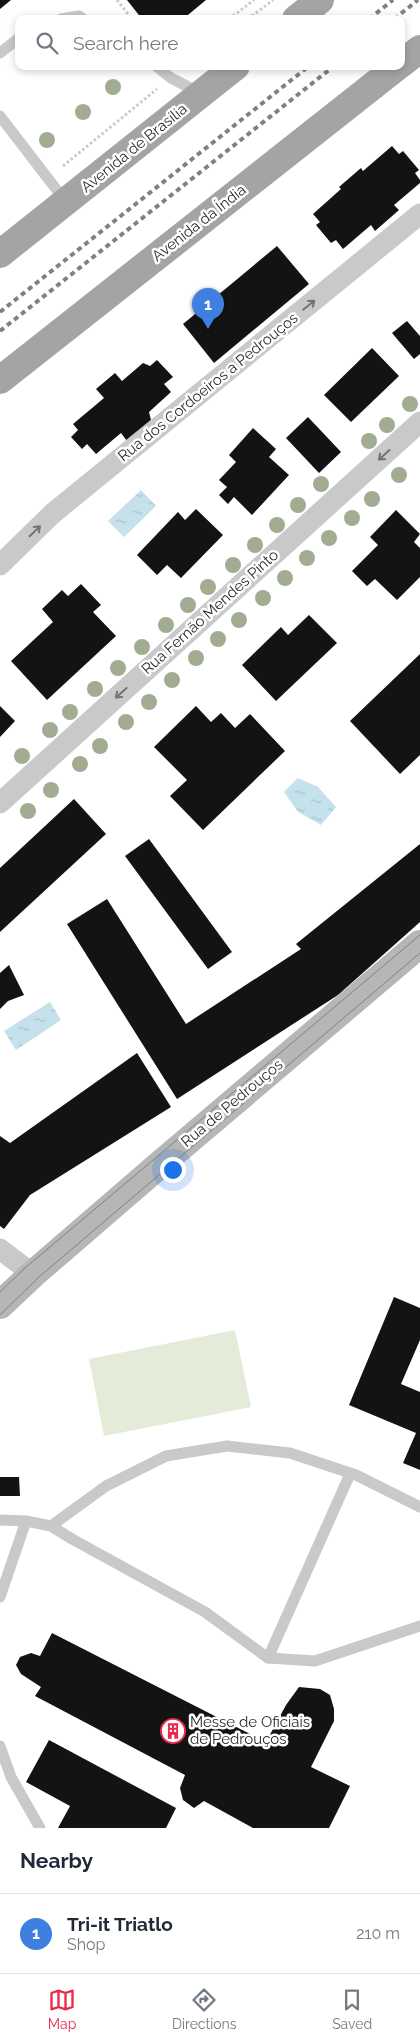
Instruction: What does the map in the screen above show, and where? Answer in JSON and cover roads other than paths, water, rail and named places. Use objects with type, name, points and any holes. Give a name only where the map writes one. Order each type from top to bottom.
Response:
[{"type":"main road","points":[[301,15],[320,0]]},
{"type":"main road","points":[[405,61],[420,49]]},
{"type":"main road","name":"Avenida de Brasília","points":[[0,254],[231,70]]},
{"type":"main road","name":"Avenida da Índia","points":[[0,380],[393,70]]},
{"type":"street","name":"Rua dos Cordoeiros a Pedrouços","points":[[0,565],[52,514],[420,214]]},
{"type":"street","name":"Rua Fernão Mendes Pinto","points":[[0,803],[420,422]]},
{"type":"street","name":"Rua de Pedrouços","points":[[0,1305],[33,1274],[420,944]]},
{"type":"street","points":[[0,1249],[33,1274]]},
{"type":"lane","points":[[0,54],[15,41]]},
{"type":"lane","name":"Avenida de Brasília","points":[[161,70],[171,78],[202,94]]},
{"type":"lane","name":"Avenida de Brasília","points":[[0,116],[66,202]]},
{"type":"lane","points":[[51,1526],[106,1486],[166,1456],[227,1446],[290,1453],[350,1474],[420,1507]]},
{"type":"lane","points":[[268,1658],[350,1474]]},
{"type":"lane","points":[[0,1520],[26,1521],[51,1526],[72,1540],[205,1612],[268,1658],[315,1661],[420,1626]]},
{"type":"lane","points":[[0,1597],[26,1521]]},
{"type":"lane","points":[[0,1746],[11,1777],[40,1828]]},
{"type":"water","points":[[141,490],[156,506],[124,537],[108,521]]},
{"type":"water","points":[[298,778],[318,787],[336,807],[321,825],[298,812],[284,792]]},
{"type":"water","points":[[50,1002],[61,1020],[16,1050],[4,1031]]},
{"type":"tram line","points":[[0,1292],[25,1268],[420,935]]},
{"type":"tram line","points":[[0,1315],[39,1277],[420,953]]},
{"type":"railway","points":[[374,15],[393,0]]},
{"type":"railway","points":[[399,15],[418,0]]},
{"type":"railway","points":[[0,312],[304,70]]},
{"type":"railway","points":[[0,331],[329,70]]},
{"type":"place","name":"Tri-it Triatlo","points":[[208,329]]},
{"type":"place","name":"Messe de Oficiais de Pedrouços","points":[[173,1731]]}]
